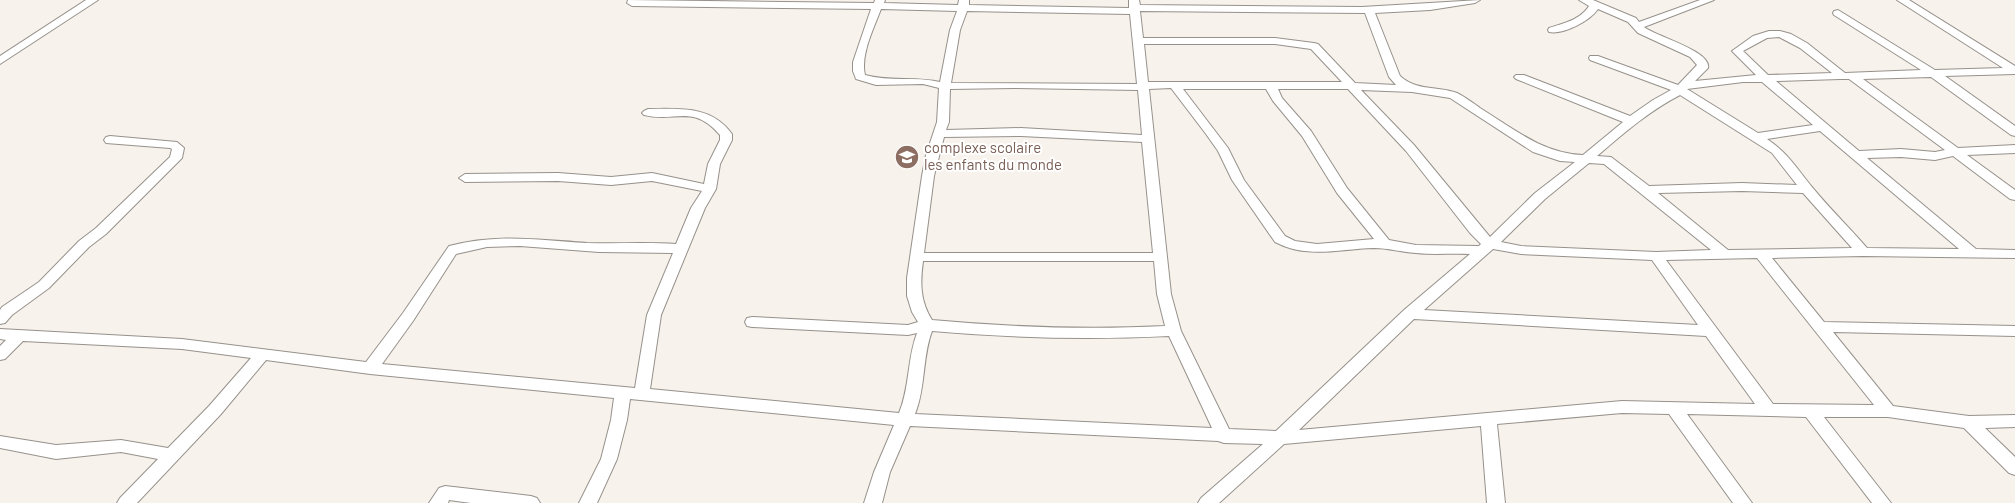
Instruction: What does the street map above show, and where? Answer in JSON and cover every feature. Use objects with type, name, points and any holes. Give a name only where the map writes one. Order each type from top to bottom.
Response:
[{"type":"street","points":[[0,61],[93,0]]},
{"type":"street","points":[[632,0],[632,4],[797,2],[1369,11],[1445,6],[1475,0]]},
{"type":"street","points":[[1636,26],[1709,0]]},
{"type":"street","points":[[1902,0],[2015,71]]},
{"type":"street","points":[[879,3],[866,32],[857,69],[860,77],[876,82],[923,81],[945,86],[1013,84],[1142,87],[1161,84],[1175,86],[1349,84],[1410,88],[1454,96],[1537,150],[1564,158],[1607,160],[1614,164],[1725,256]]},
{"type":"street","points":[[1207,503],[1280,438],[1409,314],[1516,222],[1540,196],[1589,158],[1631,121],[1657,102],[1682,88],[1702,68],[1701,60],[1642,31],[1632,20],[1589,3]]},
{"type":"street","points":[[1553,30],[1585,18],[1591,13],[1589,3]]},
{"type":"street","points":[[927,326],[919,312],[914,296],[914,278],[928,176],[943,122],[945,86],[955,30],[964,4]]},
{"type":"street","points":[[1134,6],[1164,294],[1174,331],[1224,437]]},
{"type":"street","points":[[1369,11],[1395,77],[1410,88]]},
{"type":"street","points":[[1838,13],[1934,74],[2015,132]]},
{"type":"street","points":[[1971,252],[1767,80],[1737,51],[1759,38],[1772,34],[1779,33],[1792,38],[2015,196]]},
{"type":"street","points":[[1138,41],[1275,41],[1310,44],[1370,103],[1410,148],[1475,230],[1485,247]]},
{"type":"street","points":[[0,56],[0,61]]},
{"type":"street","points":[[1594,58],[1682,88],[1745,132],[1757,138],[1785,159],[1807,190],[1863,252]]},
{"type":"street","points":[[1682,88],[1743,80],[2015,71]]},
{"type":"street","points":[[1520,77],[1631,121]]},
{"type":"street","points":[[1270,85],[1277,99],[1307,134],[1342,190],[1385,244]]},
{"type":"street","points":[[1175,86],[1211,132],[1224,152],[1238,180],[1280,239],[1297,246],[1340,248],[1385,244],[1417,249],[1485,247],[1656,256],[1863,252],[2015,254]]},
{"type":"street","points":[[642,393],[654,314],[698,208],[710,189],[714,164],[726,140],[726,134],[710,117],[701,114],[648,113]]},
{"type":"street","points":[[1757,138],[1823,127]]},
{"type":"street","points":[[939,134],[1021,132],[1147,139]]},
{"type":"street","points":[[0,319],[7,311],[44,285],[84,244],[101,231],[172,163],[178,151],[178,148],[173,145],[110,140]]},
{"type":"street","points":[[1856,155],[1901,153],[1935,156],[1955,152],[2015,149]]},
{"type":"street","points":[[465,178],[558,177],[611,181],[652,177],[710,189]]},
{"type":"street","points":[[1646,190],[1742,187],[1807,190]]},
{"type":"street","points":[[370,368],[408,317],[450,251],[505,241],[588,247],[682,249]]},
{"type":"street","points":[[1761,254],[1888,410]]},
{"type":"street","points":[[1656,256],[1768,410]]},
{"type":"street","points":[[917,257],[1159,257]]},
{"type":"street","points":[[1409,314],[1711,331]]},
{"type":"street","points":[[752,322],[908,330],[927,326],[992,331],[1112,334],[1174,331]]},
{"type":"street","points":[[873,503],[882,472],[912,404],[921,342],[927,326]]},
{"type":"street","points":[[1820,327],[2015,331]]},
{"type":"street","points":[[0,334],[182,344],[370,368],[904,420],[1224,437],[1280,438],[1622,407],[1810,411],[1888,410],[1969,422],[2015,421]]},
{"type":"street","points":[[0,355],[20,335]]},
{"type":"street","points":[[126,503],[215,410],[263,354]]},
{"type":"street","points":[[588,503],[609,459],[619,420],[623,392]]},
{"type":"street","points":[[1673,408],[1743,503]]},
{"type":"street","points":[[1810,411],[1882,503]]},
{"type":"street","points":[[1488,419],[1496,503]]},
{"type":"street","points":[[1969,422],[2015,468]]},
{"type":"street","points":[[0,442],[56,452],[121,446],[172,454]]},
{"type":"street","points":[[438,503],[445,493],[531,503]]},
{"type":"place","name":"complexe scolaire les enfants du monde","points":[[907,157]]}]
